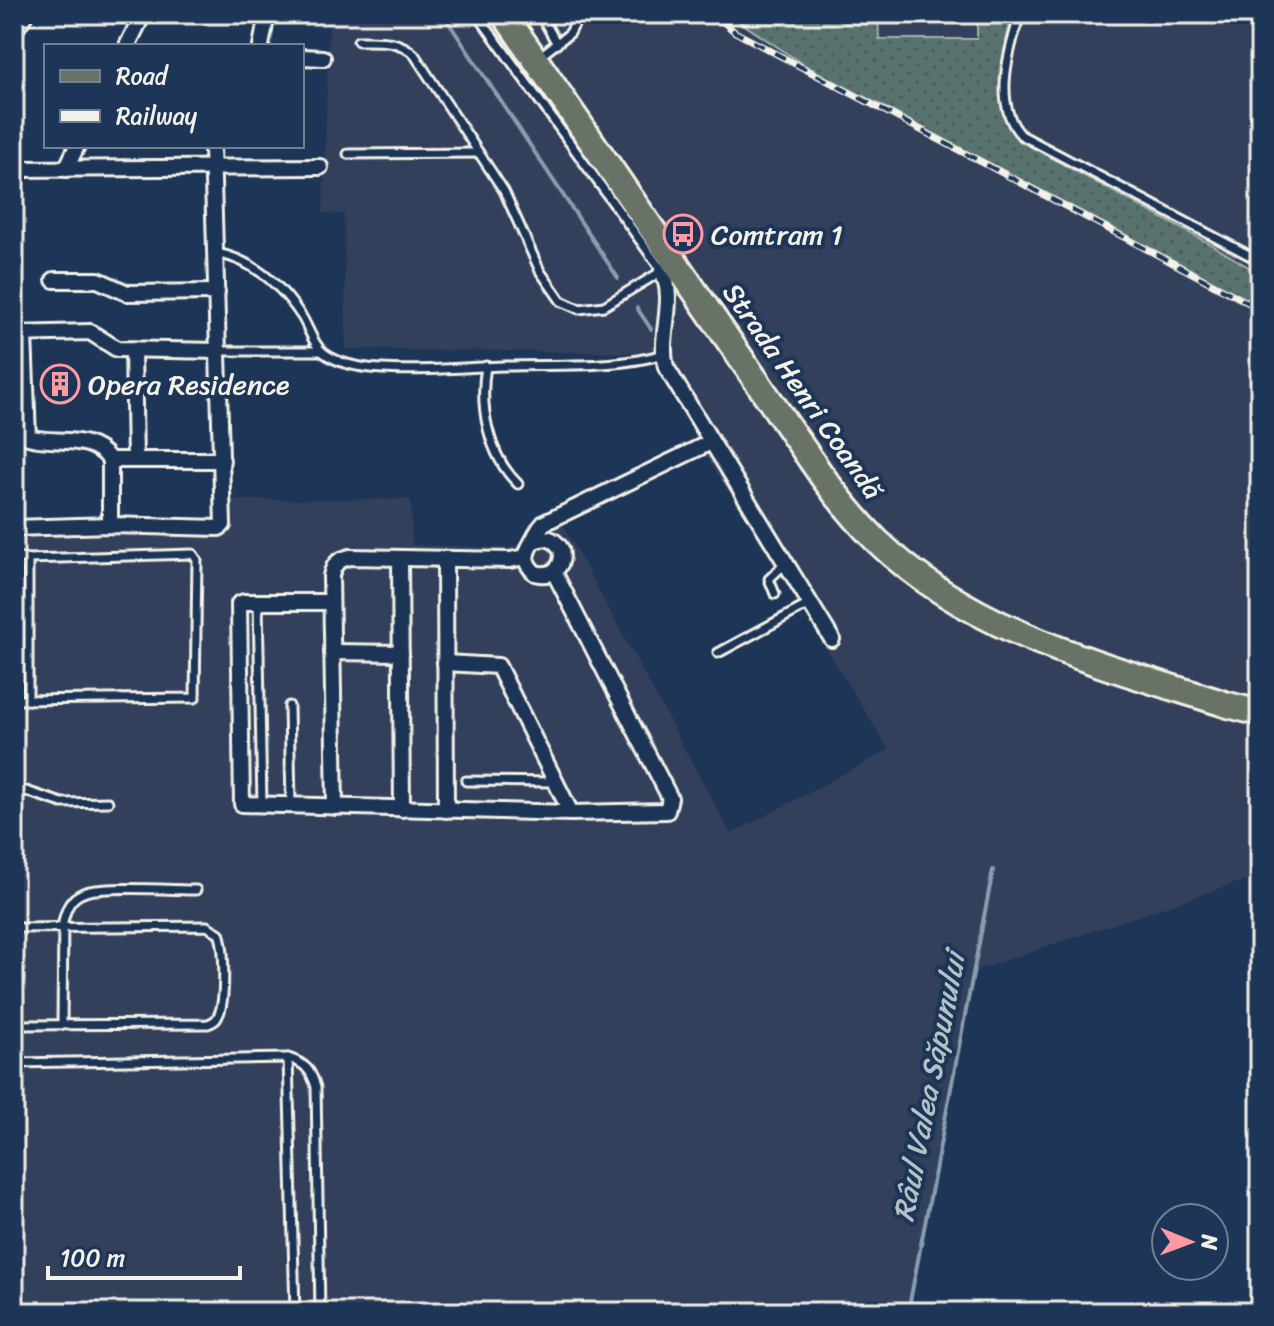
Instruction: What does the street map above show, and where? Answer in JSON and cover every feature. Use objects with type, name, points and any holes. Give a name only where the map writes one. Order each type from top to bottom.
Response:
[{"type":"main road","points":[[14,26],[22,14]]},
{"type":"main road","name":"Strada Henri Coandă","points":[[504,14],[669,267],[822,476],[857,520],[901,562],[935,587],[1028,637],[1256,714]]},
{"type":"street","points":[[128,44],[143,14]]},
{"type":"street","points":[[261,44],[267,14]]},
{"type":"street","points":[[304,57],[323,58]]},
{"type":"street","points":[[66,169],[76,148]]},
{"type":"street","points":[[14,528],[110,525],[219,528],[224,520],[212,148]]},
{"type":"street","points":[[14,169],[320,167]]},
{"type":"street","points":[[669,267],[663,354],[673,380],[832,639]]},
{"type":"street","points":[[54,280],[98,280],[127,293],[217,292]]},
{"type":"street","points":[[219,351],[110,347],[90,332],[19,334],[19,390],[28,437],[97,447],[110,460],[222,460]]},
{"type":"street","points":[[133,350],[135,460]]},
{"type":"street","points":[[534,541],[546,538],[561,549],[562,562],[554,572],[535,573],[525,557],[535,534],[544,523],[711,442]]},
{"type":"street","points":[[110,460],[110,525]]},
{"type":"street","points":[[335,807],[331,576],[339,560],[350,557],[510,560],[525,557]]},
{"type":"street","points":[[400,558],[402,809]]},
{"type":"street","points":[[445,559],[446,810]]},
{"type":"street","points":[[331,602],[239,604],[242,804],[571,813],[667,811],[671,803],[554,572]]},
{"type":"street","points":[[332,652],[401,653]]},
{"type":"street","points":[[445,663],[498,666],[571,813]]},
{"type":"lane","points":[[358,41],[393,41],[414,54],[504,191],[540,271],[561,301],[579,309],[604,306],[669,267],[477,14]]},
{"type":"lane","points":[[540,14],[557,44]]},
{"type":"lane","points":[[535,60],[570,33],[580,14]]},
{"type":"lane","points":[[1020,14],[1011,45],[1006,91],[1012,126],[1021,135],[1260,261]]},
{"type":"lane","points":[[348,154],[479,153]]},
{"type":"lane","points":[[216,253],[240,259],[277,285],[301,317],[320,351]]},
{"type":"lane","points":[[219,351],[320,351],[343,363],[385,369],[636,360],[663,354]]},
{"type":"lane","points":[[486,366],[482,390],[488,427],[497,456],[518,484]]},
{"type":"lane","points":[[14,557],[193,554],[197,560],[195,698],[14,700]]},
{"type":"lane","points":[[28,559],[28,700]]},
{"type":"lane","points":[[775,594],[769,579],[786,563]]},
{"type":"lane","points":[[718,653],[811,603]]},
{"type":"lane","points":[[289,706],[291,806]]},
{"type":"lane","points":[[466,781],[556,782]]},
{"type":"lane","points":[[14,791],[35,793],[62,803],[108,802]]},
{"type":"lane","points":[[62,1025],[63,927],[65,911],[73,899],[92,890],[196,890]]},
{"type":"lane","points":[[14,928],[207,926],[219,933],[222,941],[219,1014],[208,1024],[14,1025]]},
{"type":"lane","points":[[288,1058],[295,1312]]},
{"type":"lane","points":[[14,1063],[288,1058],[302,1062],[311,1072],[316,1087],[320,1312]]},
{"type":"shaded area","points":[[329,14],[1260,14],[1260,875],[974,971],[909,1312],[14,1312],[14,525],[226,526],[226,500],[411,499],[412,545],[510,548],[563,525],[731,834],[889,750],[713,467],[648,353],[346,349],[344,214],[323,213]]},
{"type":"green space","points":[[728,14],[878,14],[879,39],[977,39],[977,14],[1013,14],[1002,62],[1000,96],[1009,127],[1018,140],[1260,274],[1260,306],[806,66]]},
{"type":"waterway","name":"Râul Valea Săpunului","points":[[443,14],[618,278]]},
{"type":"waterway","name":"Râul Valea Săpunului","points":[[637,308],[651,329]]},
{"type":"waterway","name":"Râul Valea Săpunului","points":[[908,1312],[993,870]]},
{"type":"railway","points":[[714,14],[735,32],[1260,309]]},
{"type":"place","name":"Comtram 1","points":[[683,234]]},
{"type":"place","name":"Opera Residence","points":[[60,384]]}]
